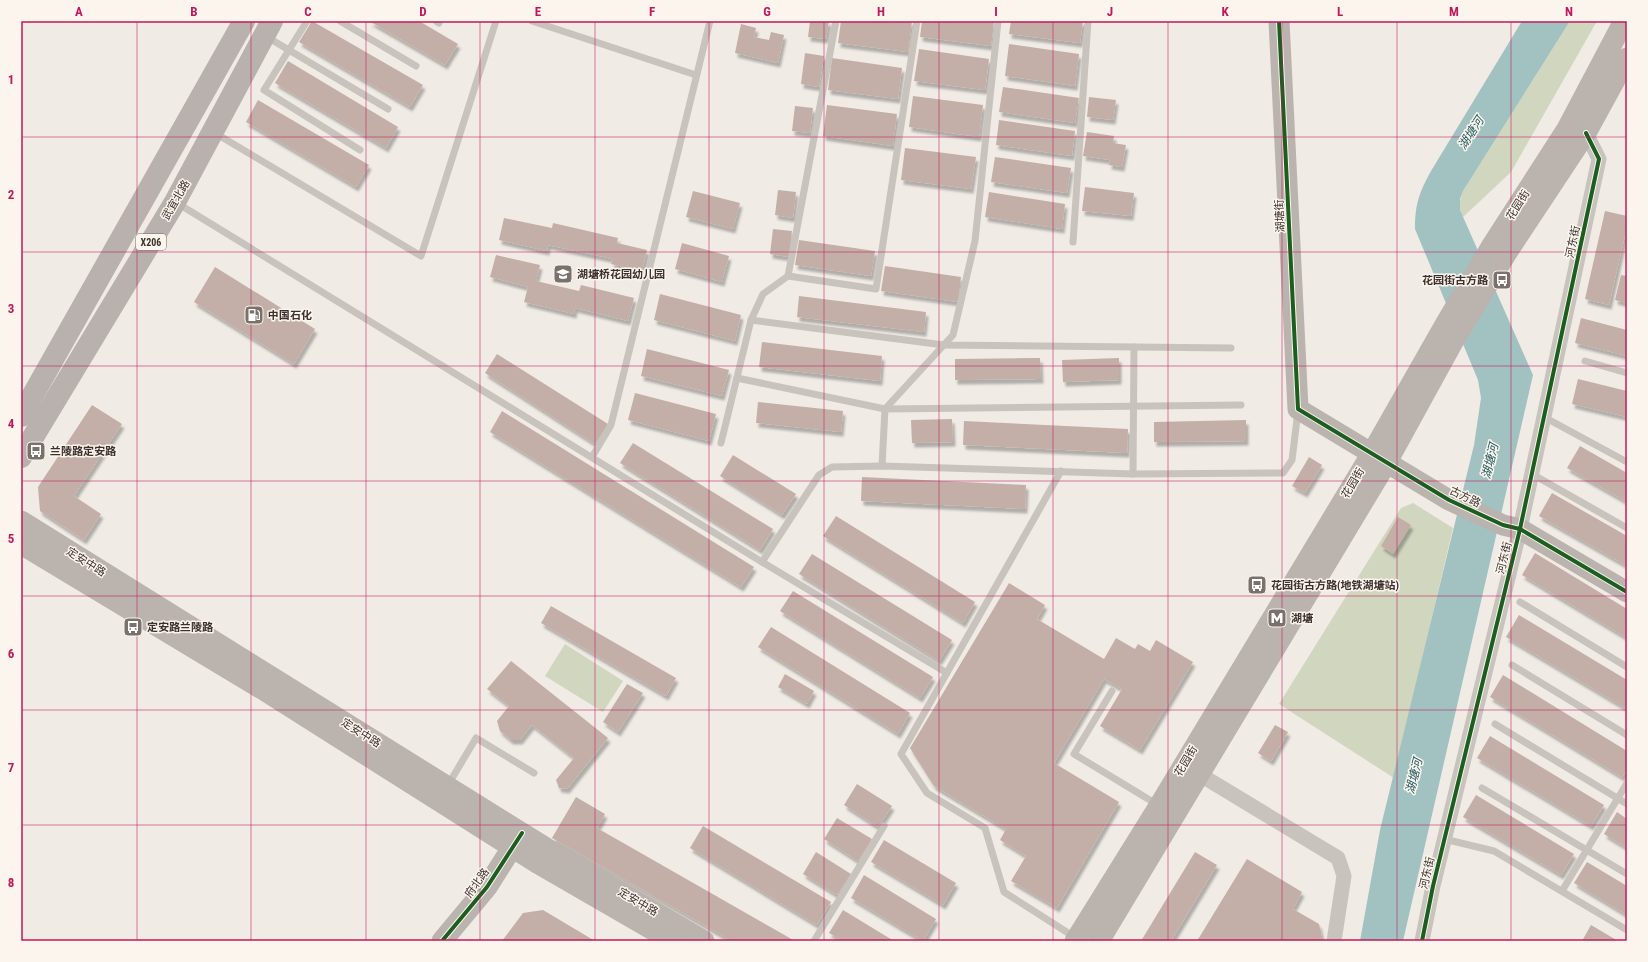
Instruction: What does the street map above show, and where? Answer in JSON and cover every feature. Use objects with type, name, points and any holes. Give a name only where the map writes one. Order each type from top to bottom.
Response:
[{"type":"main road","name":"X206","points":[[21,416],[244,21]]},
{"type":"main road","name":"湖塘街","points":[[1279,21],[1298,409]]},
{"type":"main road","name":"花园街","points":[[1099,941],[1200,774],[1450,331],[1499,251],[1624,21]]},
{"type":"main road","name":"武宜北路","points":[[21,457],[175,202],[268,28]]},
{"type":"main road","name":"花园街","points":[[1499,251],[1586,133],[1627,58]]},
{"type":"main road","name":"古方路","points":[[1298,409],[1449,500],[1512,527],[1627,592]]},
{"type":"main road","name":"花园街","points":[[1076,939],[1379,457]]},
{"type":"main road","name":"定安中路","points":[[21,521],[447,787],[517,840],[704,941]]},
{"type":"main road","name":"定安中路","points":[[21,544],[262,689],[480,828],[517,840],[536,863],[672,941]]},
{"type":"main road","name":"府北路","points":[[444,940],[487,887],[517,840]]},
{"type":"street","name":"河东街","points":[[1422,941],[1512,527],[1532,474],[1599,159],[1586,133]]},
{"type":"street","points":[[1200,774],[1338,858],[1344,876],[1334,941]]},
{"type":"lane","points":[[307,21],[264,90],[360,150]]},
{"type":"lane","points":[[340,21],[416,66]]},
{"type":"lane","points":[[213,132],[421,256],[496,21]]},
{"type":"lane","points":[[532,21],[696,75]]},
{"type":"lane","points":[[592,457],[611,425],[710,21]]},
{"type":"lane","points":[[721,443],[751,320],[763,294],[788,276],[836,21]]},
{"type":"lane","points":[[788,276],[876,289],[917,21]]},
{"type":"lane","points":[[882,466],[885,409],[953,335],[975,241],[998,21]]},
{"type":"lane","points":[[1073,242],[1088,21]]},
{"type":"lane","points":[[268,28],[290,50],[388,109]]},
{"type":"lane","points":[[175,202],[762,562],[947,673]]},
{"type":"lane","points":[[751,320],[944,345],[1231,348]]},
{"type":"lane","points":[[1133,474],[1134,347]]},
{"type":"lane","points":[[1585,361],[1627,373]]},
{"type":"lane","points":[[737,378],[885,409],[1241,405]]},
{"type":"lane","points":[[762,562],[819,475],[832,467],[882,466],[1133,474],[1283,473],[1292,460],[1298,409]]},
{"type":"lane","points":[[1544,417],[1627,462]]},
{"type":"lane","points":[[1061,472],[901,754],[927,793],[985,828],[1004,892],[1076,939]]},
{"type":"lane","points":[[1532,474],[1627,528]]},
{"type":"lane","points":[[1520,602],[1627,667]]},
{"type":"lane","points":[[1512,665],[1627,735]]},
{"type":"lane","points":[[1112,691],[1074,754],[1160,806]]},
{"type":"lane","points":[[1495,724],[1627,804]]},
{"type":"lane","points":[[447,787],[476,738],[534,773]]},
{"type":"lane","points":[[1562,891],[1627,783]]},
{"type":"lane","points":[[1482,788],[1627,874]]},
{"type":"lane","points":[[814,941],[884,826]]},
{"type":"lane","points":[[1444,838],[1494,851],[1627,930]]},
{"type":"green space","points":[[1570,21],[1597,21],[1511,172],[1462,218],[1460,204],[1463,191]]},
{"type":"green space","points":[[1413,503],[1453,528],[1394,778],[1279,704],[1401,508]]},
{"type":"green space","points":[[565,644],[623,681],[603,712],[545,676]]},
{"type":"water","name":"湖塘河","points":[[1522,21],[1570,21],[1463,191],[1460,199],[1460,210],[1533,375],[1403,941],[1360,941],[1380,830],[1474,445],[1481,398],[1478,380],[1415,229],[1417,205],[1423,186],[1431,171]]},
{"type":"building","points":[[312,21],[423,85],[410,107],[299,42]]},
{"type":"building","points":[[369,21],[419,21],[458,44],[445,65]]},
{"type":"building","points":[[810,21],[829,21],[826,39],[808,37]]},
{"type":"building","points":[[841,21],[912,21],[908,52],[838,43]]},
{"type":"building","points":[[922,21],[994,21],[991,46],[920,37]]},
{"type":"building","points":[[1011,21],[1083,21],[1080,43],[1009,34]]},
{"type":"building","points":[[741,24],[756,28],[754,37],[769,40],[771,32],[784,35],[778,63],[735,53]]},
{"type":"building","points":[[1009,44],[1079,54],[1075,86],[1005,76]]},
{"type":"building","points":[[919,49],[989,59],[985,90],[914,81]]},
{"type":"building","points":[[805,53],[824,56],[819,87],[801,84]]},
{"type":"building","points":[[832,58],[902,68],[898,99],[828,90]]},
{"type":"building","points":[[288,61],[398,127],[386,148],[275,83]]},
{"type":"building","points":[[1003,87],[1079,98],[1075,123],[999,112]]},
{"type":"building","points":[[913,96],[983,105],[979,137],[909,127]]},
{"type":"building","points":[[1089,97],[1116,100],[1113,120],[1087,117]]},
{"type":"building","points":[[258,100],[369,165],[356,187],[246,122]]},
{"type":"building","points":[[827,105],[897,114],[893,146],[823,136]]},
{"type":"building","points":[[795,106],[813,108],[810,133],[792,131]]},
{"type":"building","points":[[999,120],[1075,131],[1072,156],[996,145]]},
{"type":"building","points":[[1087,132],[1114,136],[1113,143],[1126,145],[1122,167],[1109,165],[1110,160],[1083,156]]},
{"type":"building","points":[[905,148],[976,157],[971,189],[901,180]]},
{"type":"building","points":[[995,157],[1071,168],[1067,193],[991,182]]},
{"type":"building","points":[[1085,187],[1134,193],[1131,216],[1082,211]]},
{"type":"building","points":[[778,190],[796,192],[793,218],[775,215]]},
{"type":"building","points":[[693,191],[740,203],[733,229],[686,217]]},
{"type":"building","points":[[989,192],[1065,204],[1062,229],[985,217]]},
{"type":"building","points":[[1605,211],[1627,216],[1627,226],[1609,305],[1585,299]]},
{"type":"building","points":[[504,218],[552,228],[553,223],[618,238],[617,243],[647,250],[642,271],[611,264],[613,259],[548,245],[547,251],[499,240]]},
{"type":"building","points":[[773,229],[792,231],[789,257],[770,254]]},
{"type":"building","points":[[799,240],[875,251],[871,276],[795,265]]},
{"type":"building","points":[[682,243],[729,256],[722,282],[675,269]]},
{"type":"building","points":[[496,255],[540,265],[536,281],[579,291],[581,285],[634,298],[628,321],[575,308],[574,314],[524,302],[528,287],[490,277]]},
{"type":"building","points":[[885,266],[961,277],[958,302],[881,291]]},
{"type":"building","name":"中国石化","points":[[215,267],[315,329],[294,364],[194,302]]},
{"type":"building","points":[[1621,275],[1627,276],[1627,303],[1615,300]]},
{"type":"building","points":[[660,294],[741,315],[735,341],[654,320]]},
{"type":"building","points":[[799,296],[926,312],[924,332],[797,317]]},
{"type":"building","points":[[1581,318],[1627,330],[1627,356],[1575,343]]},
{"type":"building","points":[[762,342],[882,356],[880,381],[759,367]]},
{"type":"building","points":[[647,349],[729,370],[722,396],[641,376]]},
{"type":"building","points":[[497,354],[608,424],[595,444],[485,373]]},
{"type":"building","points":[[1040,358],[1041,379],[955,380],[955,359]]},
{"type":"building","points":[[1119,358],[1119,380],[1063,382],[1062,360]]},
{"type":"building","points":[[1578,379],[1627,391],[1627,417],[1572,404]]},
{"type":"building","points":[[635,393],[716,414],[709,441],[628,420]]},
{"type":"building","points":[[758,402],[843,411],[841,432],[756,423]]},
{"type":"building","points":[[92,405],[122,424],[74,496],[101,514],[84,540],[40,511],[38,487]]},
{"type":"building","points":[[502,411],[754,567],[741,587],[490,432]]},
{"type":"building","points":[[952,419],[953,442],[912,443],[911,420]]},
{"type":"building","points":[[1246,420],[1246,441],[1154,442],[1154,422]]},
{"type":"building","points":[[964,421],[1128,429],[1127,453],[963,445]]},
{"type":"building","points":[[633,443],[773,529],[760,550],[620,463]]},
{"type":"building","points":[[1580,446],[1627,473],[1627,502],[1567,468]]},
{"type":"building","points":[[733,455],[796,494],[782,515],[720,476]]},
{"type":"building","points":[[1309,457],[1322,465],[1305,493],[1292,486]]},
{"type":"building","points":[[862,477],[1026,485],[1025,509],[861,501]]},
{"type":"building","points":[[1552,493],[1627,536],[1627,566],[1539,516]]},
{"type":"building","points":[[836,516],[975,602],[963,623],[823,536]]},
{"type":"building","points":[[1398,517],[1411,525],[1393,554],[1381,546]]},
{"type":"building","points":[[1535,553],[1627,609],[1627,638],[1522,575]]},
{"type":"building","points":[[812,554],[952,640],[939,661],[799,574]]},
{"type":"building","points":[[1009,583],[1045,605],[1037,619],[1104,659],[1116,638],[1135,649],[1138,644],[1150,651],[1156,640],[1193,662],[1140,750],[1100,726],[1122,689],[1104,679],[1054,763],[1119,802],[1057,908],[1011,881],[1026,856],[1000,840],[1006,829],[934,786],[910,748]]},
{"type":"building","points":[[793,591],[933,677],[920,698],[780,611]]},
{"type":"building","points":[[551,606],[676,678],[666,696],[541,623]]},
{"type":"building","points":[[1519,615],[1627,680],[1627,709],[1506,637]]},
{"type":"building","points":[[771,627],[910,713],[898,734],[758,647]]},
{"type":"building","points":[[511,661],[608,738],[567,789],[559,788],[556,780],[574,758],[532,725],[520,740],[511,740],[500,731],[497,721],[509,706],[487,689]]},
{"type":"building","points":[[785,674],[814,691],[807,704],[778,687]]},
{"type":"building","points":[[1503,675],[1627,751],[1627,770],[1622,777],[1490,697]]},
{"type":"building","points":[[627,684],[643,693],[618,732],[603,722]]},
{"type":"building","points":[[1275,725],[1288,732],[1271,761],[1258,753]]},
{"type":"building","points":[[1490,736],[1604,805],[1591,826],[1477,758]]},
{"type":"building","points":[[857,784],[892,806],[878,827],[844,805]]},
{"type":"building","points":[[1476,795],[1574,854],[1561,875],[1463,817]]},
{"type":"building","points":[[576,797],[605,814],[597,828],[795,941],[732,941],[552,838]]},
{"type":"building","points":[[1617,812],[1627,819],[1627,848],[1604,834]]},
{"type":"building","points":[[837,818],[872,839],[858,861],[824,839]]},
{"type":"building","points":[[703,826],[831,902],[817,925],[690,848]]},
{"type":"building","points":[[884,840],[956,883],[943,905],[871,862]]},
{"type":"building","points":[[816,852],[851,874],[837,895],[803,874]]},
{"type":"building","points":[[1195,852],[1217,865],[1171,941],[1141,941]]},
{"type":"building","points":[[1247,859],[1302,892],[1293,909],[1319,924],[1322,937],[1319,941],[1197,941]]},
{"type":"building","points":[[1587,862],[1627,886],[1627,915],[1574,883]]},
{"type":"building","points":[[864,875],[936,919],[923,941],[851,898]]},
{"type":"building","points":[[543,910],[595,941],[502,941],[523,913]]},
{"type":"building","points":[[843,910],[894,941],[843,941],[829,933]]},
{"type":"building","points":[[1591,925],[1618,941],[1582,941]]},
{"type":"cycle path","points":[[1279,21],[1298,409],[1449,500],[1503,525],[1520,529],[1627,592]]},
{"type":"cycle path","points":[[1422,941],[1433,886],[1520,529],[1599,159],[1586,133]]},
{"type":"cycle path","points":[[442,941],[487,887],[522,833]]},
{"type":"place","name":"湖塘桥花园幼儿园","points":[[563,274]]},
{"type":"place","name":"花园街古方路","points":[[1502,280]]},
{"type":"place","name":"中国石化","points":[[254,315]]},
{"type":"place","name":"兰陵路定安路","points":[[36,451]]},
{"type":"place","name":"花园街古方路(地铁湖塘站)","points":[[1257,585]]},
{"type":"place","name":"湖塘","points":[[1277,618]]},
{"type":"place","name":"定安路兰陵路","points":[[133,627]]}]
